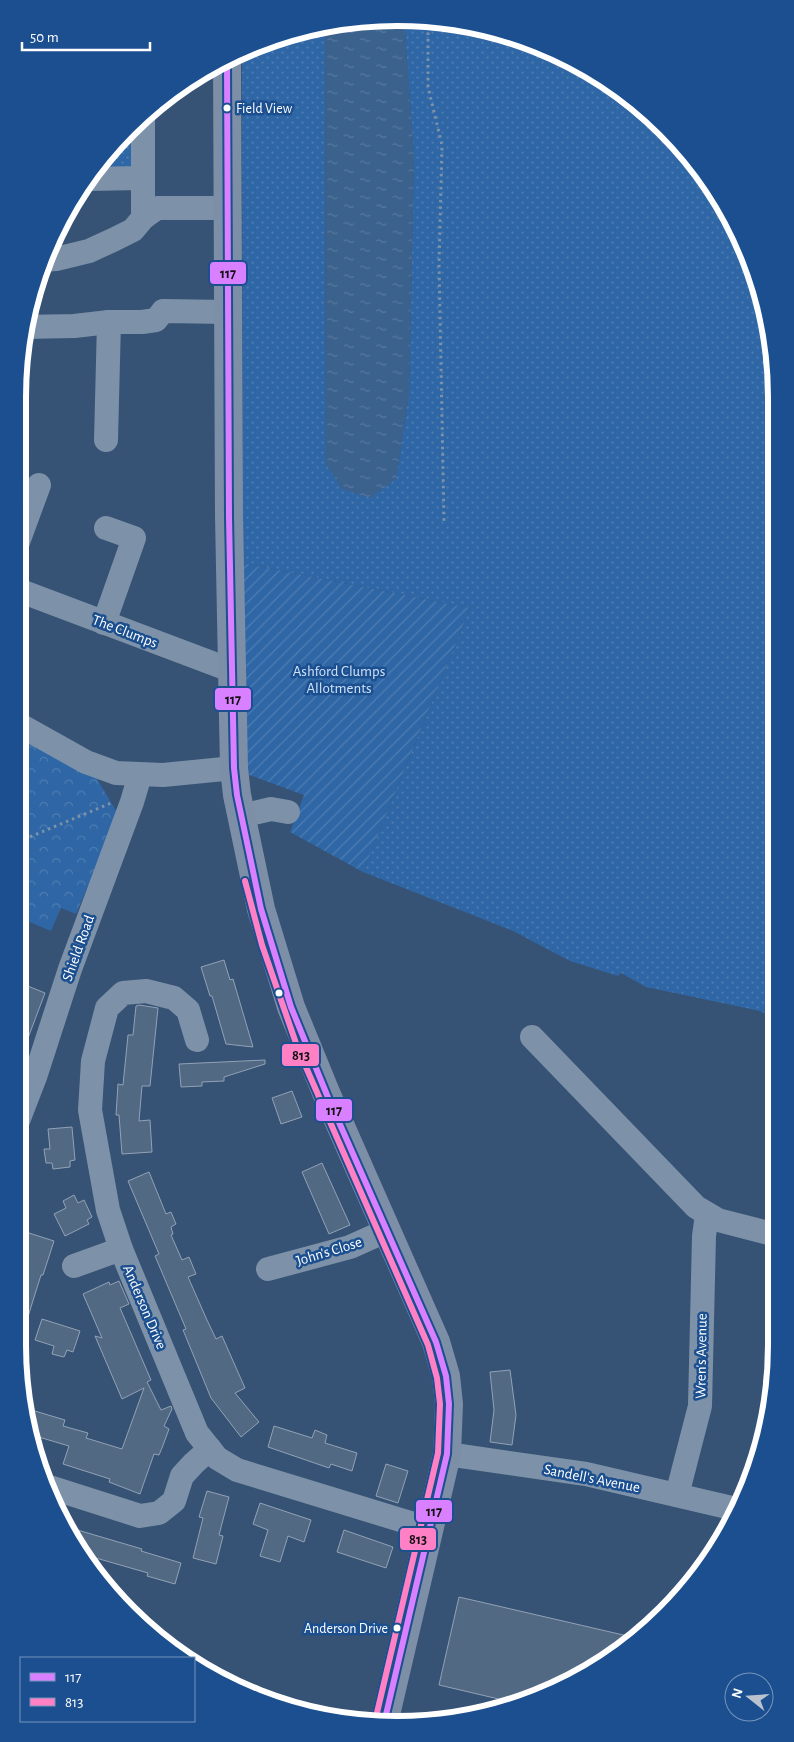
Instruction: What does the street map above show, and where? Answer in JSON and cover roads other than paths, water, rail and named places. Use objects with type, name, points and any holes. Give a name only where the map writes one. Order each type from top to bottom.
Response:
[{"type":"main road","points":[[227,67],[228,517],[234,768],[237,795],[261,909],[291,1007],[327,1095],[436,1342],[446,1376],[449,1404],[447,1454],[389,1716]]},
{"type":"street","points":[[143,127],[143,218]]},
{"type":"street","points":[[98,179],[143,178]]},
{"type":"street","points":[[53,259],[89,250],[132,230],[143,218],[158,208],[228,208]]},
{"type":"street","points":[[33,327],[142,322],[156,320],[163,311],[228,312]]},
{"type":"street","points":[[106,440],[109,322]]},
{"type":"street","points":[[26,520],[39,485]]},
{"type":"street","points":[[104,622],[134,538],[106,528]]},
{"type":"street","name":"The Clumps","points":[[26,593],[233,671]]},
{"type":"street","points":[[26,728],[86,762],[116,774],[163,775],[234,768]]},
{"type":"street","name":"Shield Road","points":[[26,1074],[70,969],[132,802],[140,775]]},
{"type":"street","points":[[241,816],[271,810],[288,812]]},
{"type":"street","name":"Anderson Drive","points":[[197,1040],[188,1010],[174,998],[146,991],[123,993],[107,1008],[93,1061],[90,1110],[108,1210],[121,1249],[197,1433],[216,1458],[237,1470],[430,1529]]},
{"type":"street","points":[[532,1037],[696,1207],[718,1220],[768,1232]]},
{"type":"street","name":"Wren's Avenue","points":[[677,1495],[700,1406],[704,1236],[707,1214]]},
{"type":"street","name":"John's Close","points":[[268,1269],[350,1247],[388,1230]]},
{"type":"street","name":"Anderson Drive","points":[[74,1266],[121,1249]]},
{"type":"street","points":[[55,1489],[140,1516],[159,1513],[174,1501],[182,1476],[210,1449]]},
{"type":"street","name":"Sandell's Avenue","points":[[447,1454],[586,1474],[731,1508]]},
{"type":"water","points":[[405,26],[414,158],[409,394],[396,479],[370,498],[342,489],[326,464],[325,33],[349,29]]},
{"type":"place","name":"Field View","points":[[227,108]]},
{"type":"place","name":"Anderson Drive","points":[[397,1628]]},
{"type":"park label","name":"Ashford Clumps Allotments","points":[[339,680]]}]
